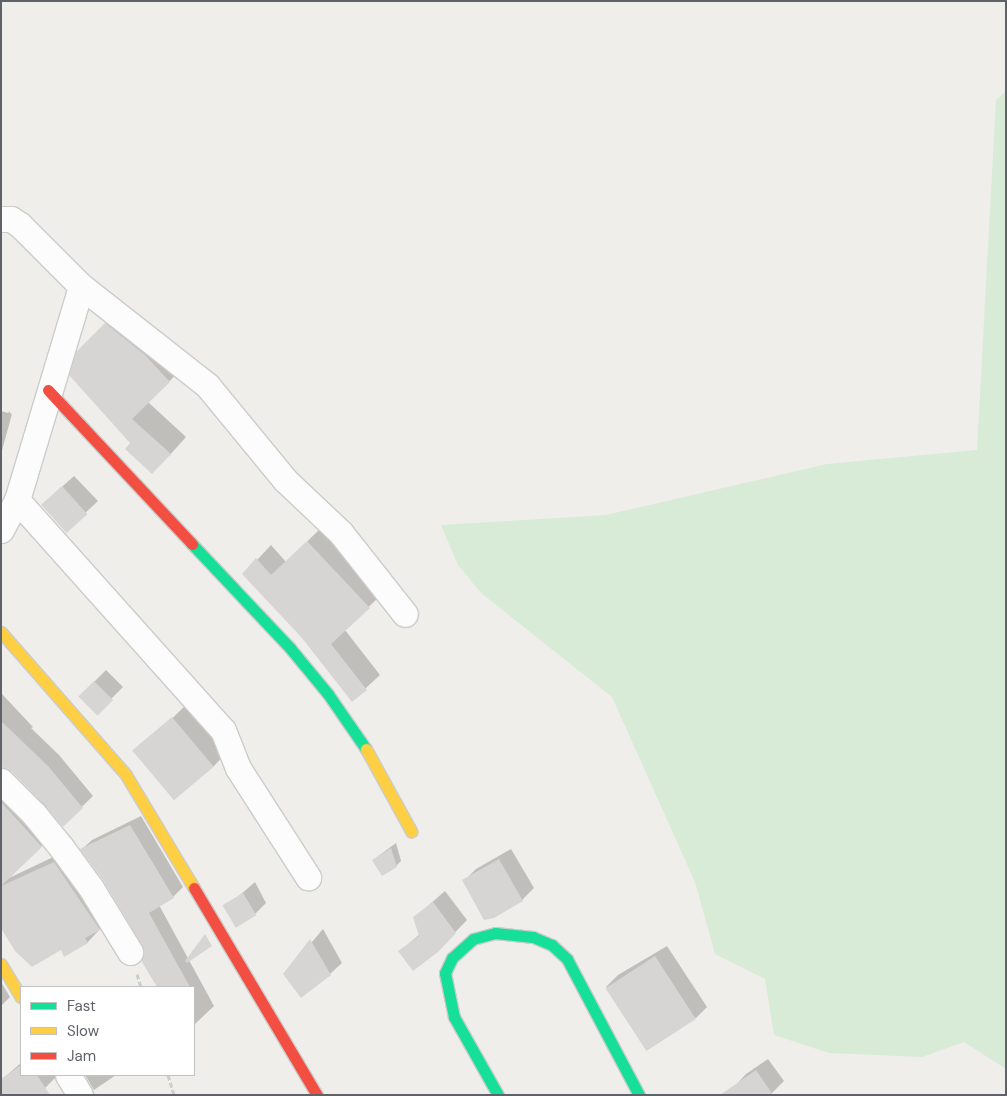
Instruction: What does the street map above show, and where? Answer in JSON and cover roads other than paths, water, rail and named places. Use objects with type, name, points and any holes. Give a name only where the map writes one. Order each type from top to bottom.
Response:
[{"type":"street","points":[[1,219],[10,219],[20,225],[82,286],[207,385],[285,480],[341,533],[405,614]]},
{"type":"street","points":[[1,530],[17,500],[48,390],[82,286]]},
{"type":"street","points":[[48,390],[290,648],[328,694],[365,748],[410,831]]},
{"type":"street","points":[[17,500],[223,730],[238,768],[308,877]]},
{"type":"street","points":[[1,632],[126,775],[228,942],[316,1095]]},
{"type":"street","points":[[1,781],[34,814],[66,854],[91,888],[130,952]]},
{"type":"street","points":[[498,1095],[454,1017],[445,973],[452,958],[473,939],[495,933],[533,937],[552,945],[567,959],[639,1095]]},
{"type":"street","points":[[1,964],[20,995]]},
{"type":"street","points":[[69,1076],[80,1095]]}]
